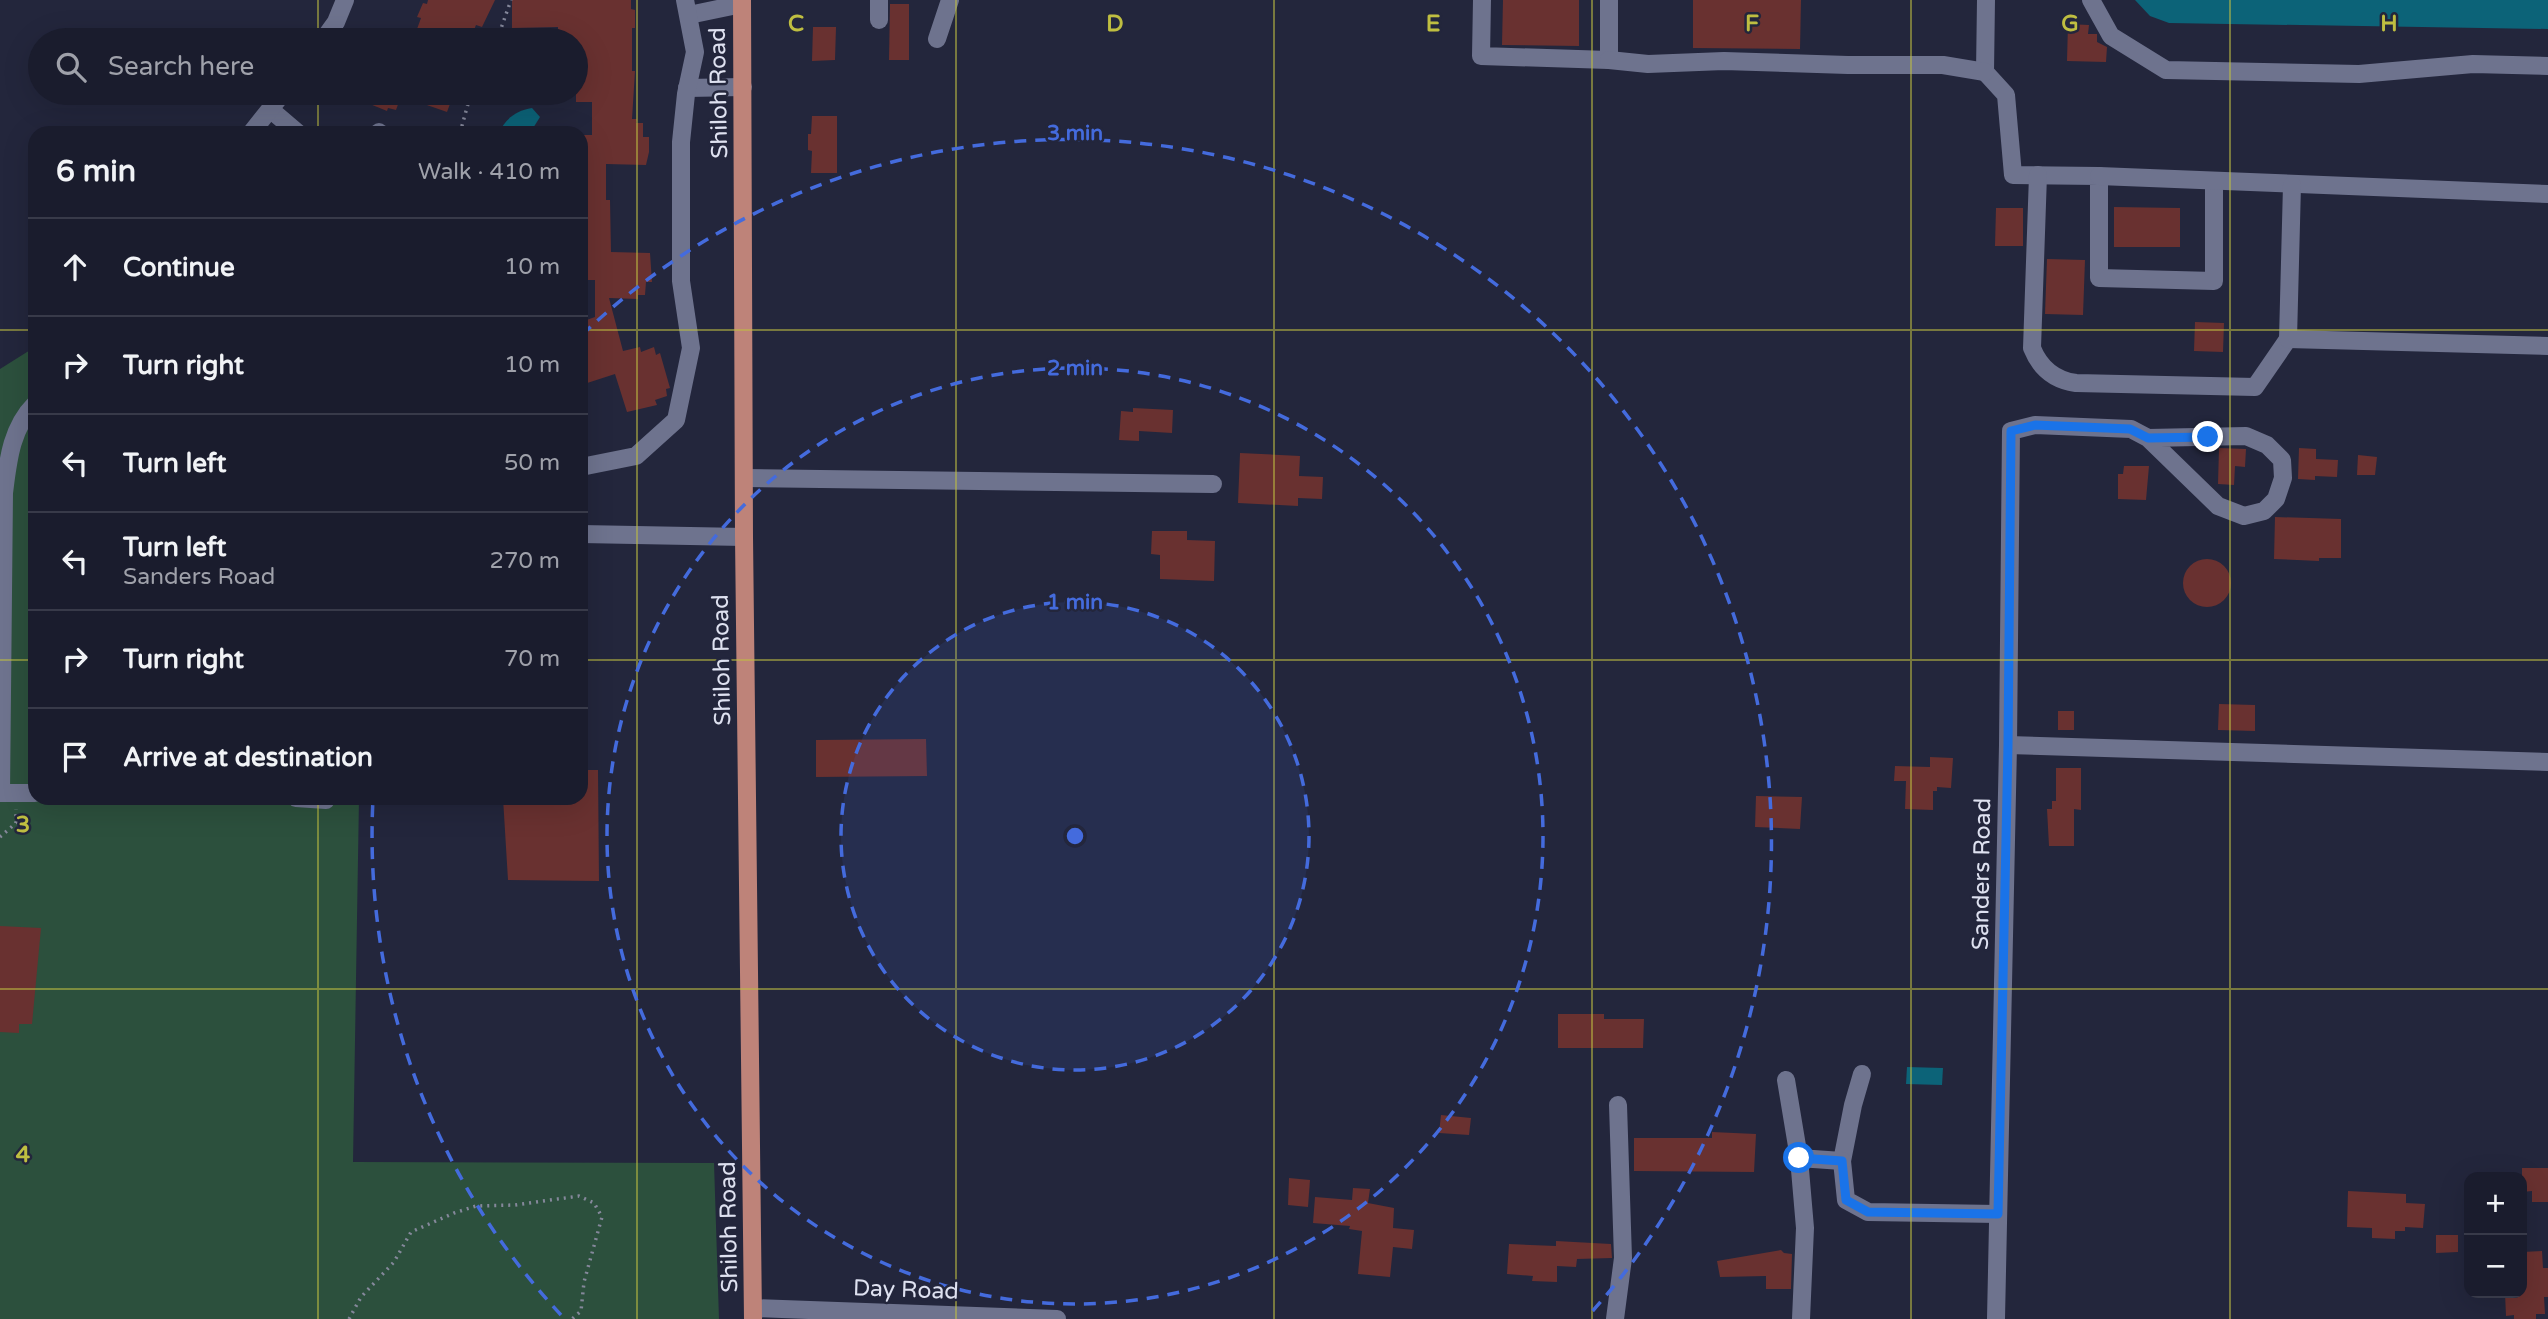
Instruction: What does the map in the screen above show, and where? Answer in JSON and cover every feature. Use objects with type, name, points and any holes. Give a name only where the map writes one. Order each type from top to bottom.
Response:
[{"type":"main road","name":"Shiloh Road","points":[[742,2],[744,537],[753,1313]]},
{"type":"street","points":[[332,28],[345,0]]},
{"type":"street","points":[[879,0],[879,20]]},
{"type":"street","points":[[937,39],[950,0]]},
{"type":"street","points":[[1482,0],[1481,56],[1609,60],[1648,64],[1724,61],[1942,65],[1985,72],[2006,95],[2013,175],[2548,194]]},
{"type":"street","points":[[1609,0],[1609,60]]},
{"type":"street","points":[[1985,72],[1986,0]]},
{"type":"street","points":[[2091,0],[2111,36],[2166,70],[2359,74],[2473,64],[2548,66]]},
{"type":"street","points":[[588,466],[636,456],[676,420],[691,348],[681,281],[681,142],[687,88],[695,52],[687,8],[742,2]]},
{"type":"street","points":[[687,88],[743,87]]},
{"type":"street","points":[[257,126],[275,105]]},
{"type":"street","points":[[271,110],[290,126]]},
{"type":"street","points":[[2038,175],[2032,348],[2037,360],[2050,373],[2063,381],[2076,383],[2255,387],[2288,339],[2292,185]]},
{"type":"street","points":[[2099,176],[2099,278],[2214,281],[2214,181]]},
{"type":"street","points":[[2288,339],[2548,346]]},
{"type":"street","points":[[26,793],[1,793],[1,598],[4,493],[10,447],[28,410]]},
{"type":"street","name":"Sanders Road","points":[[1996,1319],[2008,745],[2011,431],[2035,425],[2130,429],[2148,438]]},
{"type":"street","points":[[2246,436],[2267,444],[2282,460],[2283,478],[2276,499],[2264,511],[2244,516],[2218,506],[2148,438],[2246,436]]},
{"type":"street","points":[[744,478],[1213,484]]},
{"type":"street","points":[[588,534],[744,537]]},
{"type":"street","points":[[2008,745],[2548,762]]},
{"type":"street","points":[[1863,1074],[1853,1105],[1842,1161],[1846,1200],[1868,1212],[1998,1214]]},
{"type":"street","points":[[1786,1080],[1799,1158],[1805,1228],[1801,1319]]},
{"type":"street","points":[[1615,1319],[1623,1258],[1618,1105]]},
{"type":"street","points":[[1799,1158],[1842,1161]]},
{"type":"street","name":"Day Road","points":[[753,1313],[1057,1319]]},
{"type":"path","points":[[501,28],[511,0]]},
{"type":"path","points":[[462,126],[468,105]]},
{"type":"path","points":[[0,837],[16,823],[26,793]]},
{"type":"path","points":[[349,1319],[361,1297],[394,1262],[411,1232],[477,1206],[515,1205],[579,1196],[594,1203],[602,1217],[584,1282],[581,1311],[572,1319]]},
{"type":"green space","points":[[28,351],[28,805],[359,805],[353,1162],[714,1163],[719,1319],[0,1319],[0,369]]},
{"type":"water","points":[[2135,0],[2548,0],[2548,29],[2169,23],[2150,16]]},
{"type":"water","points":[[532,108],[540,117],[534,126],[503,126],[512,116]]},
{"type":"water","points":[[1907,1067],[1943,1068],[1942,1085],[1906,1084]]},
{"type":"building","points":[[428,0],[495,0],[482,27],[476,25],[475,28],[417,28],[421,18],[417,17],[423,3],[427,4]]},
{"type":"building","points":[[512,0],[631,0],[631,9],[635,10],[635,28],[632,28],[632,71],[635,71],[632,119],[637,119],[636,123],[643,123],[643,137],[649,137],[649,152],[646,165],[606,164],[606,200],[610,200],[611,252],[650,253],[652,282],[646,282],[645,295],[638,295],[638,299],[609,298],[623,351],[640,347],[641,352],[654,347],[656,355],[660,353],[670,388],[666,389],[667,396],[655,400],[657,405],[627,412],[615,374],[588,383],[588,320],[595,317],[595,280],[588,280],[588,135],[592,135],[592,102],[588,102],[588,28],[512,28]]},
{"type":"building","points":[[1503,0],[1579,0],[1579,46],[1502,45]]},
{"type":"building","points":[[1693,0],[1801,0],[1800,49],[1693,48]]},
{"type":"building","points":[[890,4],[909,4],[909,60],[889,60]]},
{"type":"building","points":[[2068,24],[2089,25],[2088,34],[2097,34],[2097,42],[2107,47],[2106,62],[2067,61]]},
{"type":"building","points":[[813,27],[836,27],[835,60],[812,61]]},
{"type":"building","points":[[372,105],[398,105],[396,110],[388,108],[387,111]]},
{"type":"building","points":[[427,105],[450,105],[447,112]]},
{"type":"building","points":[[812,116],[837,116],[837,173],[811,173],[812,151],[808,150],[808,134],[811,134]]},
{"type":"building","points":[[2114,207],[2180,208],[2180,247],[2114,247]]},
{"type":"building","points":[[1996,208],[2023,208],[2023,246],[1995,246]]},
{"type":"building","points":[[2047,259],[2085,260],[2083,315],[2045,314]]},
{"type":"building","points":[[2195,322],[2224,323],[2223,352],[2194,351]]},
{"type":"building","points":[[1133,408],[1173,410],[1172,433],[1139,431],[1139,441],[1119,440],[1121,411],[1133,412]]},
{"type":"building","points":[[2219,448],[2246,449],[2245,467],[2235,466],[2234,485],[2218,484]]},
{"type":"building","points":[[2299,448],[2316,449],[2316,459],[2338,460],[2337,477],[2315,476],[2315,480],[2298,479]]},
{"type":"building","points":[[1240,453],[1300,456],[1299,476],[1323,477],[1322,499],[1298,498],[1298,506],[1238,503]]},
{"type":"building","points":[[2358,455],[2377,457],[2375,475],[2357,475]]},
{"type":"building","points":[[2124,466],[2149,466],[2146,500],[2118,499],[2118,474],[2123,474]]},
{"type":"building","points":[[2275,517],[2341,519],[2341,558],[2319,558],[2319,561],[2274,559]]},
{"type":"building","points":[[1152,531],[1187,531],[1187,540],[1215,541],[1214,581],[1160,579],[1160,555],[1151,554]]},
{"type":"building","points":[[2207,559],[2224,566],[2231,583],[2224,600],[2207,607],[2190,600],[2183,583],[2190,566]]},
{"type":"building","points":[[2219,704],[2255,705],[2255,731],[2218,730]]},
{"type":"building","points":[[2058,711],[2074,711],[2074,730],[2058,730]]},
{"type":"building","points":[[926,739],[927,776],[816,777],[816,740]]},
{"type":"building","points":[[1930,757],[1953,758],[1951,788],[1937,787],[1937,791],[1933,791],[1933,810],[1905,809],[1906,781],[1894,781],[1895,766],[1930,767]]},
{"type":"building","points":[[2056,768],[2081,768],[2081,810],[2074,809],[2074,846],[2049,846],[2047,809],[2052,809],[2052,801],[2056,801]]},
{"type":"building","points":[[588,770],[598,770],[599,881],[508,880],[503,805],[588,805]]},
{"type":"building","points":[[1756,796],[1802,797],[1800,829],[1755,827]]},
{"type":"building","points":[[0,926],[41,928],[32,1024],[19,1024],[19,1033],[0,1032]]},
{"type":"building","points":[[1558,1014],[1604,1014],[1604,1019],[1644,1019],[1643,1048],[1558,1048]]},
{"type":"building","points":[[1441,1115],[1471,1118],[1469,1135],[1439,1133]]},
{"type":"building","points":[[1712,1132],[1756,1134],[1754,1172],[1634,1171],[1634,1138],[1712,1138]]},
{"type":"building","points":[[2522,1168],[2548,1168],[2548,1202],[2532,1202],[2532,1191],[2527,1192],[2527,1172],[2522,1172]]},
{"type":"building","points":[[1289,1178],[1310,1180],[1308,1207],[1288,1205]]},
{"type":"building","points":[[1353,1188],[1370,1189],[1368,1203],[1394,1208],[1393,1228],[1414,1230],[1412,1249],[1393,1247],[1390,1277],[1358,1274],[1362,1231],[1349,1229],[1350,1226],[1313,1223],[1315,1197],[1352,1200]]},
{"type":"building","points":[[2348,1191],[2406,1194],[2406,1203],[2425,1204],[2423,1228],[2405,1227],[2405,1231],[2395,1231],[2395,1239],[2372,1238],[2372,1228],[2347,1227]]},
{"type":"building","points":[[2436,1235],[2458,1235],[2458,1252],[2436,1253]]},
{"type":"building","points":[[1556,1241],[1611,1244],[1612,1258],[1577,1259],[1576,1267],[1557,1266],[1557,1282],[1532,1281],[1533,1276],[1507,1274],[1509,1244],[1556,1246]]},
{"type":"building","points":[[1781,1250],[1792,1254],[1791,1289],[1766,1289],[1766,1276],[1720,1277],[1717,1261]]},
{"type":"building","points":[[2542,1251],[2543,1268],[2548,1268],[2548,1297],[2544,1297],[2545,1314],[2536,1314],[2536,1319],[2514,1319],[2514,1315],[2506,1316],[2505,1298],[2527,1298],[2527,1252]]},
{"type":"route","points":[[1799,1158],[1842,1161],[1846,1200],[1868,1212],[1998,1214],[2008,745],[2011,431],[2035,425],[2130,429],[2148,438],[2208,437]]}]
